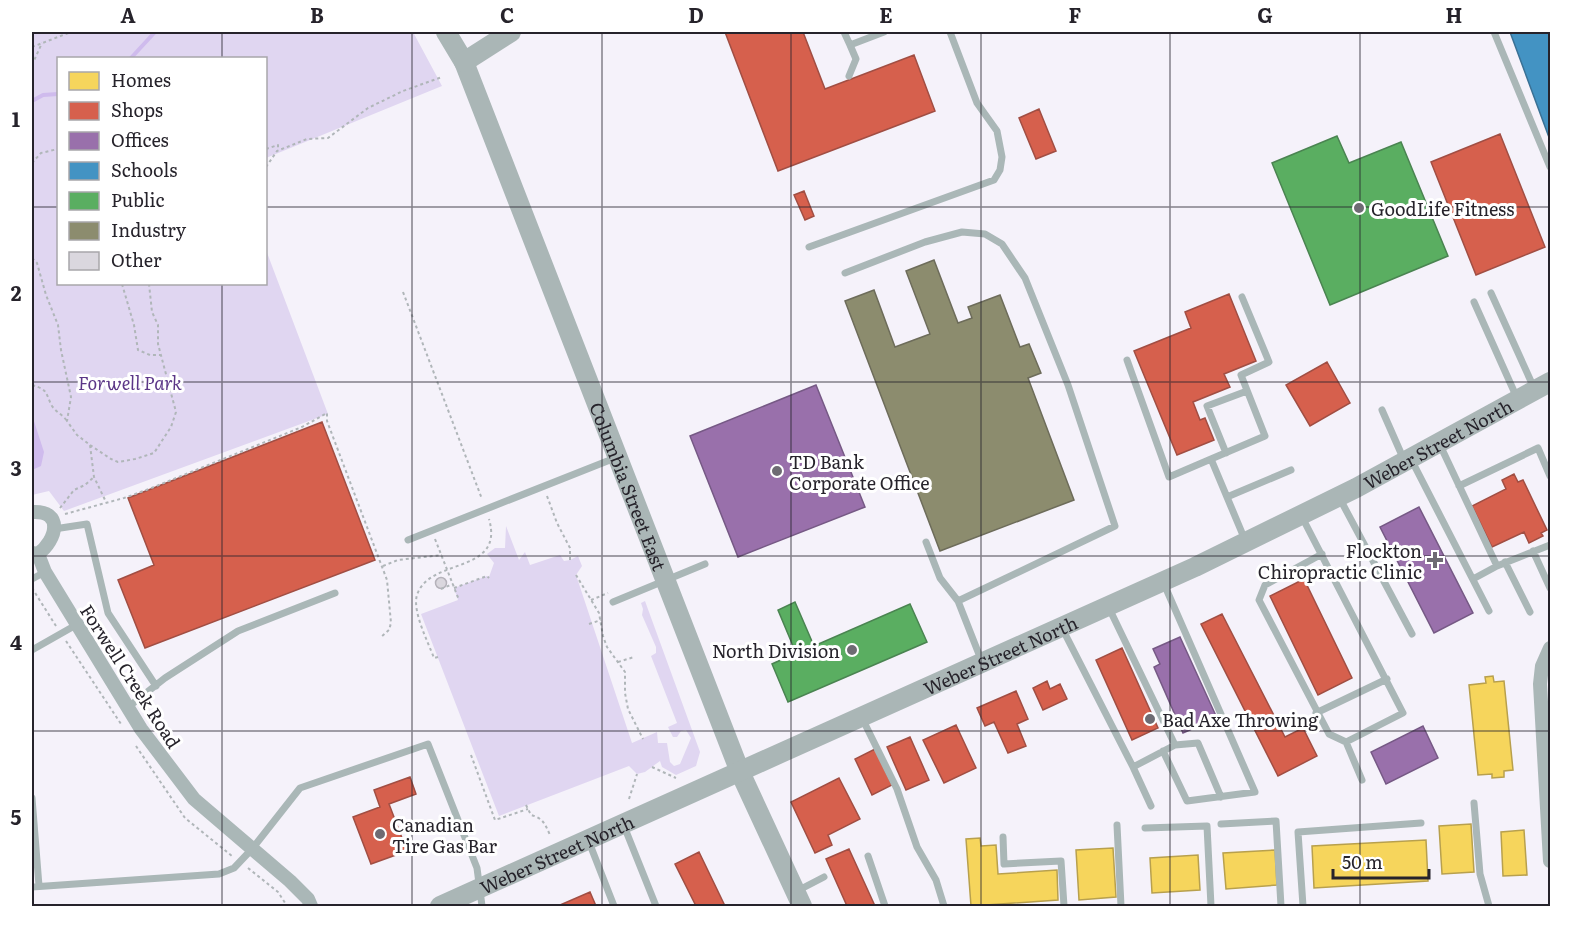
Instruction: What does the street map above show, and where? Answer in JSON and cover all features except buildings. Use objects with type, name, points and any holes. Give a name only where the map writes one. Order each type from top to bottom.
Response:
[{"type":"main road","name":"Columbia Street East","points":[[446,32],[464,62],[740,772],[798,899]]},
{"type":"main road","points":[[464,62],[511,32]]},
{"type":"main road","name":"Weber Street North","points":[[443,906],[481,897],[588,840],[1246,543],[1339,497],[1534,391]]},
{"type":"street","points":[[32,512],[45,514],[52,523]]},
{"type":"street","name":"Forwell Creek Road","points":[[52,523],[54,535],[50,543],[35,554],[141,729],[194,799],[290,881],[308,899],[311,906]]},
{"type":"street","points":[[1551,648],[1542,666],[1545,685],[1551,861]]},
{"type":"lane","points":[[844,32],[856,58],[849,76]]},
{"type":"lane","points":[[850,45],[884,32]]},
{"type":"lane","points":[[809,247],[994,180],[1000,170],[1002,157],[997,131],[977,103],[950,32]]},
{"type":"lane","points":[[1494,32],[1551,167]]},
{"type":"lane","points":[[845,273],[925,242],[962,232],[985,234],[1002,244],[1025,278],[1068,385],[1115,526],[958,601]]},
{"type":"lane","points":[[1491,293],[1534,391]]},
{"type":"lane","points":[[1127,360],[1169,477],[1265,436],[1241,375],[1269,362],[1242,297]]},
{"type":"lane","points":[[1474,302],[1534,391]]},
{"type":"lane","points":[[1226,453],[1208,406],[1247,391]]},
{"type":"lane","points":[[1382,410],[1489,611]]},
{"type":"lane","points":[[1439,442],[1497,566]]},
{"type":"lane","points":[[1459,486],[1538,448],[1551,476]]},
{"type":"lane","points":[[408,540],[617,457]]},
{"type":"lane","points":[[1211,459],[1246,543]]},
{"type":"lane","points":[[1227,497],[1291,470]]},
{"type":"lane","points":[[1339,497],[1412,634]]},
{"type":"lane","points":[[1301,515],[1403,713],[1346,742]]},
{"type":"lane","points":[[52,523],[87,524],[108,613],[156,686]]},
{"type":"lane","points":[[926,542],[940,578],[958,601],[982,662]]},
{"type":"lane","points":[[1473,579],[1505,562],[1551,545]]},
{"type":"lane","points":[[1533,551],[1551,588]]},
{"type":"lane","points":[[1322,554],[1265,585],[1259,600],[1316,713],[1329,734],[1346,742],[1362,780]]},
{"type":"lane","points":[[1505,562],[1530,612]]},
{"type":"lane","points":[[613,602],[705,564]]},
{"type":"lane","points":[[32,579],[45,572]]},
{"type":"lane","points":[[1163,582],[1255,792],[1187,801],[1163,751]]},
{"type":"lane","points":[[128,708],[199,655],[238,631],[335,593]]},
{"type":"lane","points":[[1108,606],[1175,745]]},
{"type":"lane","points":[[32,650],[76,625]]},
{"type":"lane","points":[[1061,627],[1151,806]]},
{"type":"lane","points":[[1316,713],[1387,679]]},
{"type":"lane","points":[[861,717],[897,789],[917,848],[936,880],[944,906]]},
{"type":"lane","points":[[1133,767],[1175,745],[1198,743],[1221,796]]},
{"type":"lane","points":[[32,798],[35,887],[219,874],[234,868],[300,789],[428,744],[477,868],[481,897]]},
{"type":"lane","points":[[1474,803],[1480,874],[1489,906]]},
{"type":"lane","points":[[1221,824],[1276,820],[1281,906]]},
{"type":"lane","points":[[1303,906],[1298,832],[1421,823]]},
{"type":"lane","points":[[623,824],[656,906]]},
{"type":"lane","points":[[1117,825],[1121,906]]},
{"type":"lane","points":[[1145,828],[1207,826],[1211,906]]},
{"type":"lane","points":[[1003,837],[1004,864],[1061,861],[1064,906]]},
{"type":"lane","points":[[588,840],[614,906]]},
{"type":"lane","points":[[868,856],[885,906]]},
{"type":"lane","points":[[798,899],[824,877]]},
{"type":"path","points":[[32,47],[71,32]]},
{"type":"path","points":[[32,65],[42,43]]},
{"type":"path","points":[[277,151],[307,139],[328,138],[368,108],[403,91],[442,77]]},
{"type":"path","points":[[267,149],[278,145],[277,151],[267,166]]},
{"type":"path","points":[[32,163],[40,153],[57,149]]},
{"type":"path","points":[[32,258],[37,263],[58,325],[71,397],[67,421]]},
{"type":"path","points":[[122,285],[134,325],[138,350],[160,356]]},
{"type":"path","points":[[32,386],[40,388],[49,395],[52,406],[77,435],[118,462],[154,453],[171,427],[176,412],[160,356],[158,325],[152,312],[149,285]]},
{"type":"path","points":[[403,291],[491,527],[491,541],[485,551],[434,577],[423,585],[417,595],[416,610],[434,658],[438,657]]},
{"type":"path","points":[[52,523],[71,514],[124,498],[251,448],[302,427],[327,413],[327,421],[387,580],[391,623],[389,630],[380,638]]},
{"type":"path","points":[[90,445],[94,477],[106,502]]},
{"type":"path","points":[[52,523],[74,490],[86,485],[94,477]]},
{"type":"path","points":[[542,487],[570,548],[570,560]]},
{"type":"path","points":[[436,540],[459,600]]},
{"type":"path","points":[[382,567],[398,560],[442,555]]},
{"type":"path","points":[[576,575],[599,613],[607,647],[625,672],[628,710],[643,739]]},
{"type":"path","points":[[454,588],[488,576],[489,578]]},
{"type":"path","points":[[441,589],[453,584]]},
{"type":"path","points":[[591,600],[610,592]]},
{"type":"path","points":[[589,624],[601,620]]},
{"type":"path","points":[[618,662],[634,657]]},
{"type":"path","points":[[471,755],[495,820],[527,807],[531,815],[541,818],[550,835]]},
{"type":"path","points":[[652,767],[676,778]]},
{"type":"path","points":[[629,799],[637,774]]},
{"type":"green space","name":"Forwell Park","points":[[32,32],[413,32],[442,86],[267,158],[267,57],[57,57],[57,285],[267,285],[267,253],[328,414],[64,511],[49,491],[32,495]]},
{"type":"green space","points":[[506,526],[519,560],[525,552],[530,565],[560,555],[564,561],[578,556],[582,566],[576,575],[632,743],[657,732],[658,743],[667,743],[670,762],[674,766],[680,764],[691,738],[686,730],[681,731],[677,737],[673,737],[668,727],[677,723],[651,656],[656,653],[656,647],[642,615],[641,603],[645,601],[700,752],[696,766],[676,775],[662,767],[660,761],[645,772],[637,774],[629,766],[499,816],[421,614],[458,600],[454,588],[489,577],[494,563],[487,554],[495,548],[505,548]]},
{"type":"shaded area","points":[[32,415],[44,452],[41,466],[32,470]]},
{"type":"waterway","points":[[132,57],[155,32]]},
{"type":"waterway","points":[[32,101],[43,95],[57,94]]},
{"type":"place","name":"GoodLife Fitness","points":[[1359,208]]},
{"type":"place","name":"TD Bank Corporate Office","points":[[777,471]]},
{"type":"place","name":"Flockton Chiropractic Clinic","points":[[1435,560]]},
{"type":"place","name":"North Division","points":[[852,650]]},
{"type":"place","name":"Bad Axe Throwing","points":[[1150,719]]},
{"type":"place","name":"Canadian Tire Gas Bar","points":[[380,834]]}]
